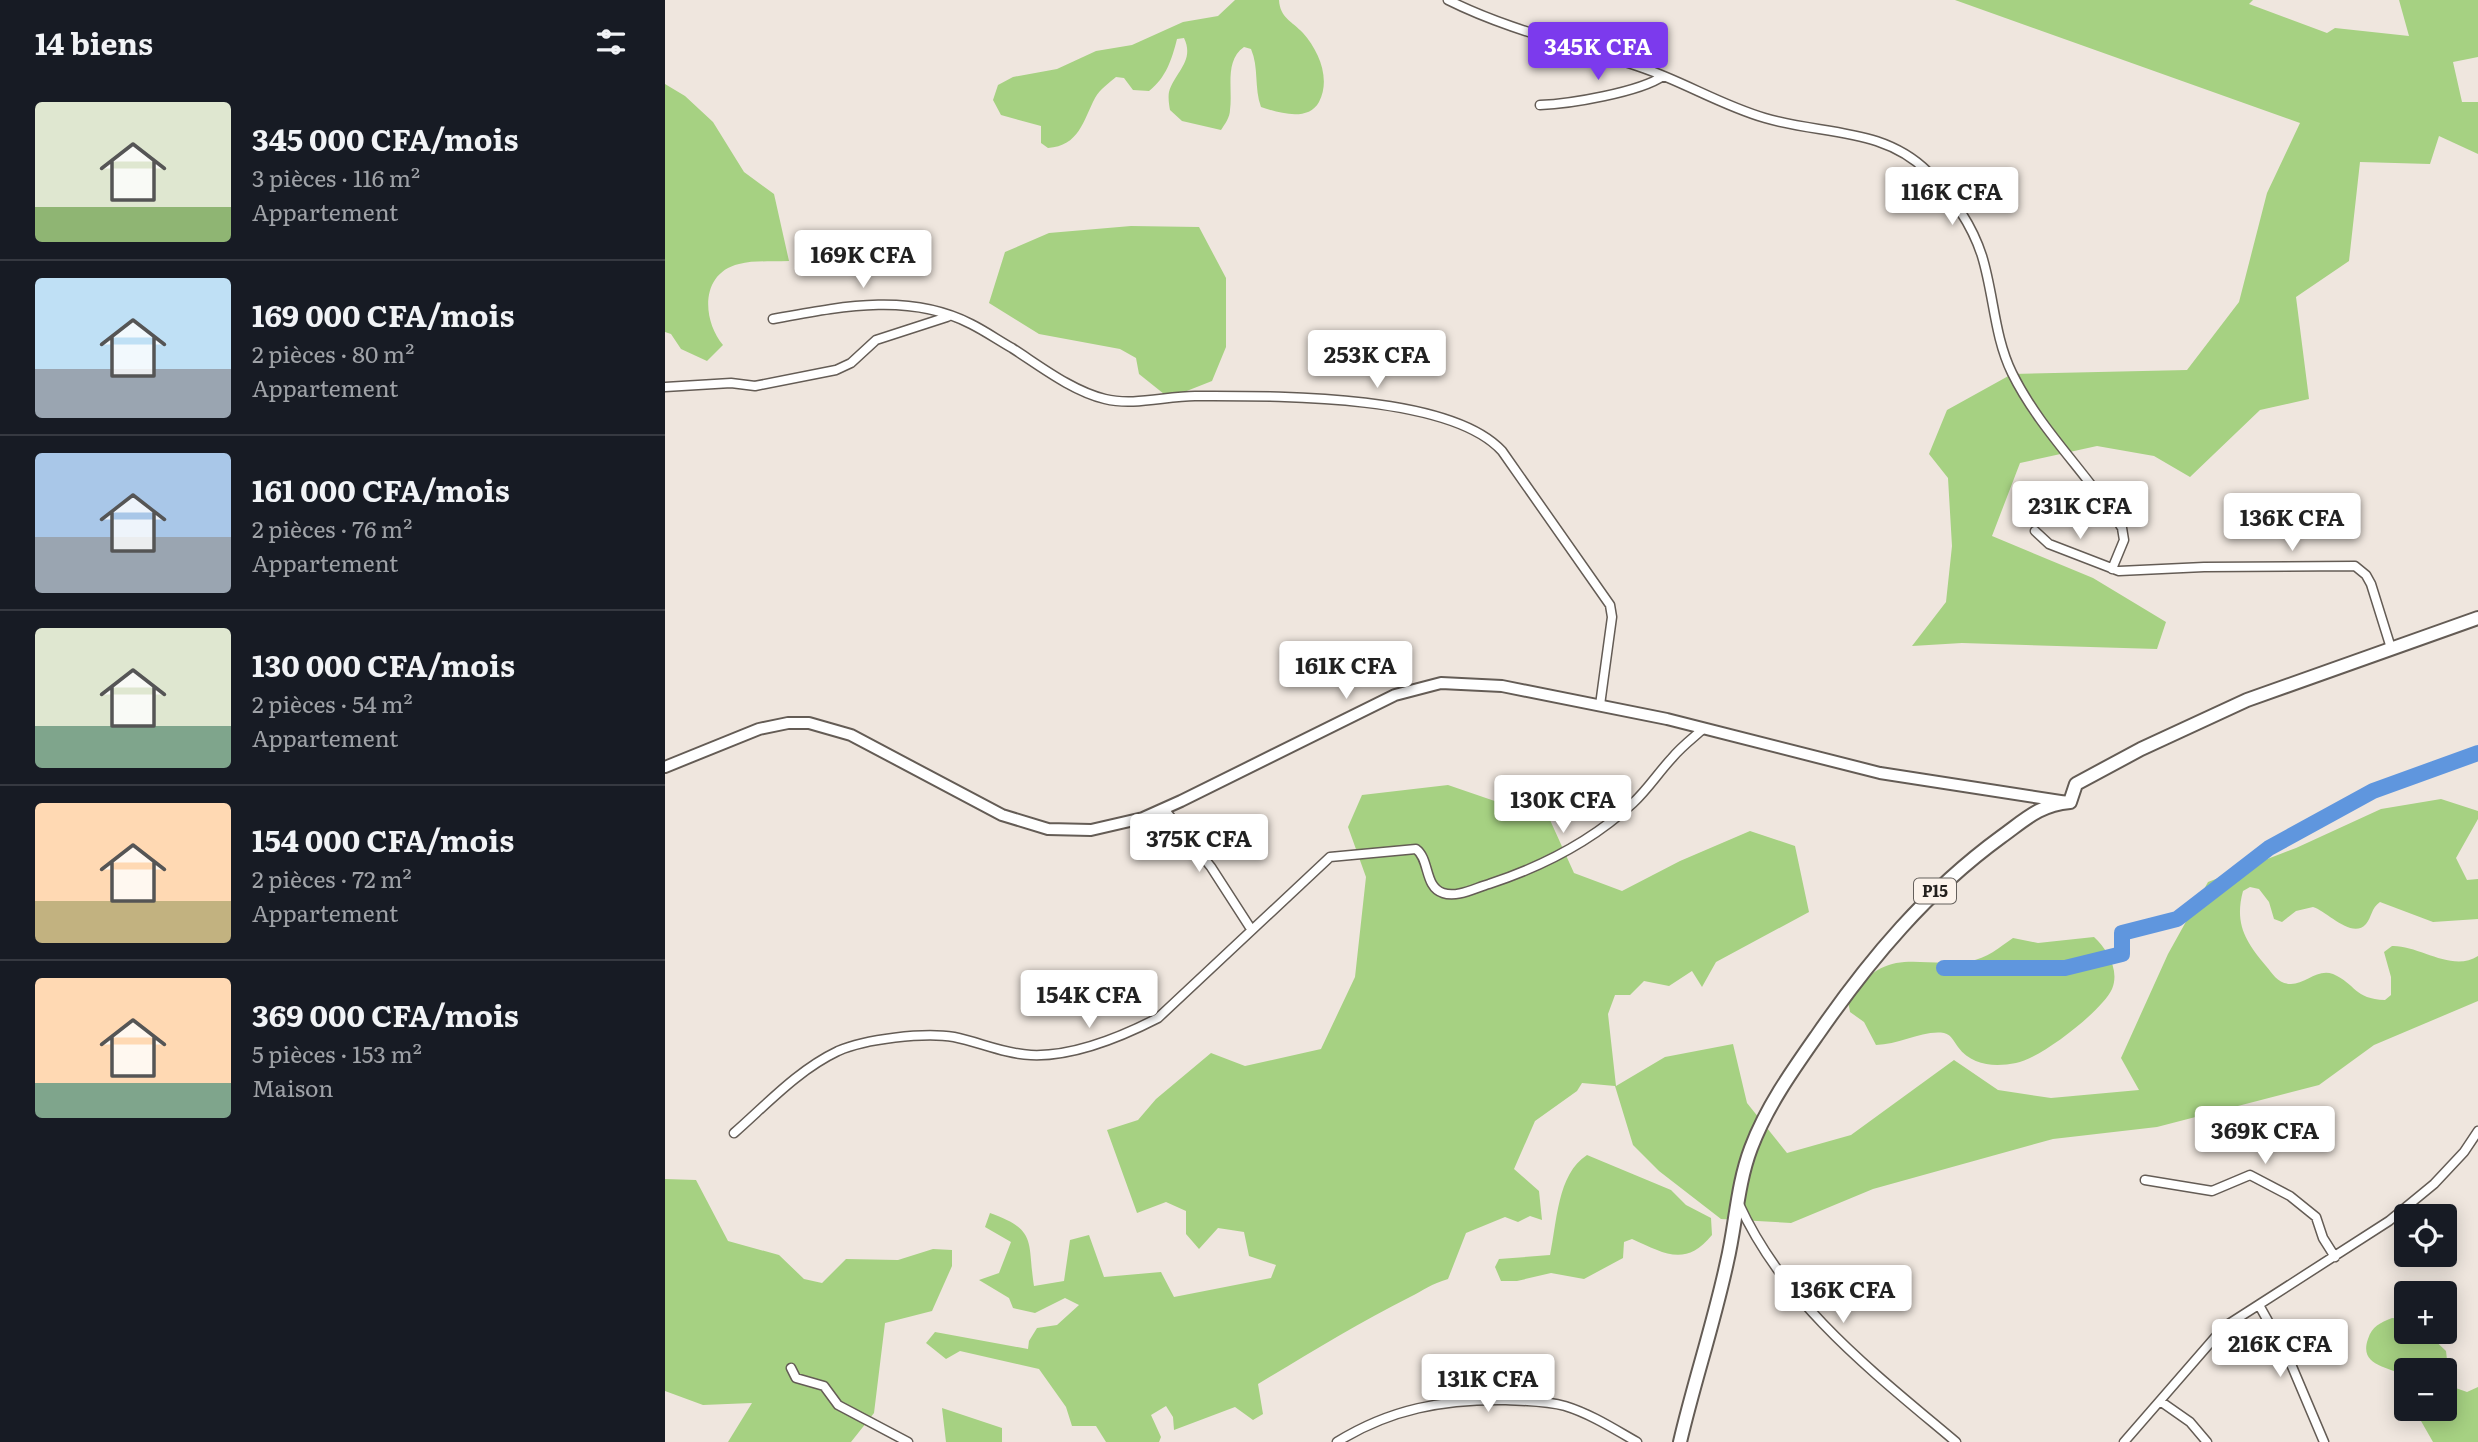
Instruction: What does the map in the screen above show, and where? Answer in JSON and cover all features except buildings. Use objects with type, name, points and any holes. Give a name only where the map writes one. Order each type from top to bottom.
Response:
[{"type":"main road","points":[[2070,802],[2076,784],[2152,743],[2247,699],[2478,618]]},
{"type":"main road","name":"P15","points":[[1680,1442],[1727,1263],[1737,1200],[1751,1149],[1779,1090],[1868,964],[1932,893],[1973,858],[2048,804],[2070,802]]},
{"type":"street","points":[[1448,0],[1523,32],[1663,76],[1762,118],[1893,145],[1927,172],[1957,208],[1982,255],[1999,342],[2013,374],[2069,460],[2122,528],[2124,540],[2112,569]]},
{"type":"street","points":[[1540,105],[1595,98],[1644,86],[1663,76]]},
{"type":"street","points":[[773,319],[871,304],[916,308],[971,324],[1062,379],[1105,399],[1193,396],[1343,400],[1454,421],[1487,438],[1515,468],[1610,605],[1612,617],[1600,705]]},
{"type":"street","points":[[665,387],[731,383],[755,386],[836,370],[851,363],[876,340],[947,317]]},
{"type":"street","points":[[2035,531],[2049,544],[2112,569],[2355,566],[2366,575],[2371,584],[2391,648]]},
{"type":"street","points":[[665,767],[759,729],[787,723],[809,723],[851,734],[989,810],[1048,829],[1091,830],[1143,818],[1164,809],[1312,734],[1425,685],[1464,682],[1502,686],[1600,705],[1879,773],[2070,802]]},
{"type":"street","points":[[734,1133],[807,1069],[839,1051],[863,1043],[941,1036],[1030,1055],[1061,1054],[1140,1027],[1158,1018],[1251,929],[1334,856],[1416,849],[1422,854],[1434,887],[1439,892],[1451,895],[1519,874],[1569,848],[1632,804],[1654,782],[1672,758],[1703,729]]},
{"type":"street","points":[[1164,809],[1211,867],[1251,929]]},
{"type":"street","points":[[2124,1442],[2224,1327],[2389,1221],[2434,1184],[2464,1152],[2478,1131]]},
{"type":"street","points":[[2145,1180],[2212,1191],[2250,1175],[2290,1196],[2316,1217],[2323,1238],[2335,1257]]},
{"type":"street","points":[[1737,1200],[1756,1242],[1774,1268],[1830,1333],[1956,1442]]},
{"type":"street","points":[[2259,1305],[2288,1357],[2324,1442]]},
{"type":"street","points":[[792,1368],[796,1378],[824,1386],[838,1405],[908,1442]]},
{"type":"street","points":[[1337,1442],[1363,1426],[1403,1410],[1425,1405],[1481,1400],[1564,1406],[1588,1415],[1637,1442]]},
{"type":"street","points":[[2161,1401],[2190,1422],[2207,1442]]},
{"type":"green space","points":[[1235,0],[1279,0],[1284,15],[1309,40],[1318,57],[1324,84],[1319,102],[1314,108],[1301,114],[1293,114],[1261,107],[1253,56],[1251,49],[1244,47],[1234,60],[1230,113],[1221,130],[1182,121],[1170,110],[1169,92],[1186,60],[1187,46],[1184,38],[1177,39],[1164,74],[1155,86],[1149,91],[1133,90],[1124,78],[1116,77],[1097,95],[1079,131],[1067,143],[1058,146],[1048,148],[1041,143],[1041,126],[1001,115],[993,100],[998,85],[1013,77],[1057,69],[1096,51],[1132,45],[1183,22],[1218,16]]},
{"type":"green space","points":[[1955,0],[2253,0],[2249,4],[2327,33],[2335,28],[2409,36],[2399,0],[2478,0],[2478,57],[2453,62],[2462,102],[2478,102],[2478,154],[2439,136],[2430,164],[2360,162],[2349,261],[2296,297],[2309,399],[2260,410],[2190,477],[2154,456],[2097,446],[2020,463],[1992,536],[2093,578],[2166,622],[2157,649],[1962,643],[1912,646],[1946,602],[1952,546],[1948,478],[1929,454],[1947,410],[2012,374],[2187,370],[2239,302],[2267,193],[2300,123]]},
{"type":"green space","points":[[665,84],[685,96],[713,122],[744,172],[774,194],[789,261],[739,264],[726,269],[717,277],[711,287],[709,311],[711,323],[723,345],[707,361],[681,349],[671,334],[665,332]]},
{"type":"green space","points":[[1131,226],[1199,227],[1226,278],[1226,347],[1212,381],[1169,398],[1139,374],[1136,358],[1120,349],[1039,334],[989,303],[1005,252],[1049,233]]},
{"type":"green space","points":[[1448,785],[1550,820],[1574,873],[1622,891],[1680,861],[1750,831],[1795,846],[1809,912],[1716,962],[1702,987],[1692,971],[1669,986],[1644,981],[1630,995],[1615,995],[1608,1014],[1616,1086],[1665,1057],[1733,1044],[1747,1103],[1787,1153],[1851,1135],[1954,1060],[1998,1090],[2051,1098],[2139,1090],[2121,1058],[2168,954],[2208,882],[2296,848],[2381,809],[2441,799],[2478,811],[2478,819],[2456,858],[2467,880],[2478,879],[2478,919],[2433,922],[2380,902],[2366,924],[2360,928],[2347,927],[2313,907],[2296,911],[2282,922],[2274,919],[2269,902],[2259,889],[2250,887],[2243,891],[2240,913],[2248,940],[2274,975],[2283,982],[2291,984],[2322,973],[2333,974],[2367,997],[2385,1000],[2391,995],[2391,977],[2384,952],[2392,946],[2446,960],[2468,960],[2478,956],[2478,1001],[2374,1045],[2319,1085],[2157,1127],[2053,1139],[1873,1189],[1791,1223],[1721,1219],[1659,1171],[1633,1145],[1615,1086],[1582,1083],[1577,1091],[1535,1121],[1514,1169],[1539,1191],[1542,1220],[1530,1216],[1518,1222],[1505,1217],[1466,1233],[1448,1279],[1371,1317],[1258,1384],[1263,1414],[1253,1420],[1235,1407],[1174,1430],[1173,1417],[1166,1406],[1151,1415],[1161,1437],[1159,1442],[1106,1442],[1096,1426],[1072,1426],[1066,1407],[1039,1369],[960,1351],[946,1359],[926,1343],[935,1332],[1028,1349],[1029,1341],[1037,1328],[1057,1325],[1079,1305],[1065,1298],[1035,1313],[1013,1308],[1009,1298],[979,1280],[999,1273],[1011,1242],[985,1227],[990,1213],[1016,1225],[1023,1232],[1030,1248],[1034,1286],[1064,1281],[1070,1240],[1089,1235],[1104,1277],[1161,1272],[1174,1297],[1271,1278],[1276,1265],[1249,1256],[1244,1232],[1218,1228],[1199,1249],[1186,1234],[1186,1211],[1166,1202],[1137,1213],[1107,1130],[1138,1120],[1156,1099],[1211,1053],[1245,1066],[1321,1049],[1355,977],[1366,877],[1348,827],[1362,795]]},
{"type":"green space","points":[[2094,937],[2111,960],[2114,975],[2112,989],[2084,1021],[2027,1060],[2000,1065],[1984,1064],[1970,1058],[1944,1033],[1876,1045],[1864,1022],[1850,1012],[1848,1001],[1862,983],[1876,971],[1889,965],[1903,962],[1950,963],[1976,960],[2013,938],[2038,943]]},
{"type":"green space","points":[[1587,1155],[1671,1190],[1686,1205],[1711,1218],[1712,1235],[1693,1252],[1674,1255],[1632,1239],[1624,1242],[1623,1258],[1584,1279],[1551,1273],[1517,1281],[1501,1281],[1495,1267],[1499,1259],[1550,1255],[1564,1187],[1577,1163]]},
{"type":"green space","points":[[665,1179],[696,1180],[728,1241],[779,1255],[804,1279],[822,1283],[846,1259],[898,1260],[933,1249],[952,1250],[952,1266],[932,1311],[885,1323],[874,1413],[851,1442],[728,1442],[752,1403],[703,1405],[665,1391]]},
{"type":"green space","points":[[2394,1318],[2394,1344],[2439,1344],[2446,1351],[2447,1358],[2394,1358],[2394,1371],[2378,1364],[2368,1355],[2366,1348],[2372,1331],[2380,1323]]},
{"type":"green space","points":[[2478,1387],[2478,1442],[2433,1442],[2421,1421],[2457,1421],[2457,1388],[2467,1392]]},
{"type":"green space","points":[[942,1408],[1002,1428],[1002,1442],[946,1442]]},
{"type":"waterway","points":[[1944,968],[2065,968],[2122,954],[2122,933],[2177,919],[2269,848],[2373,791],[2478,753]]}]
